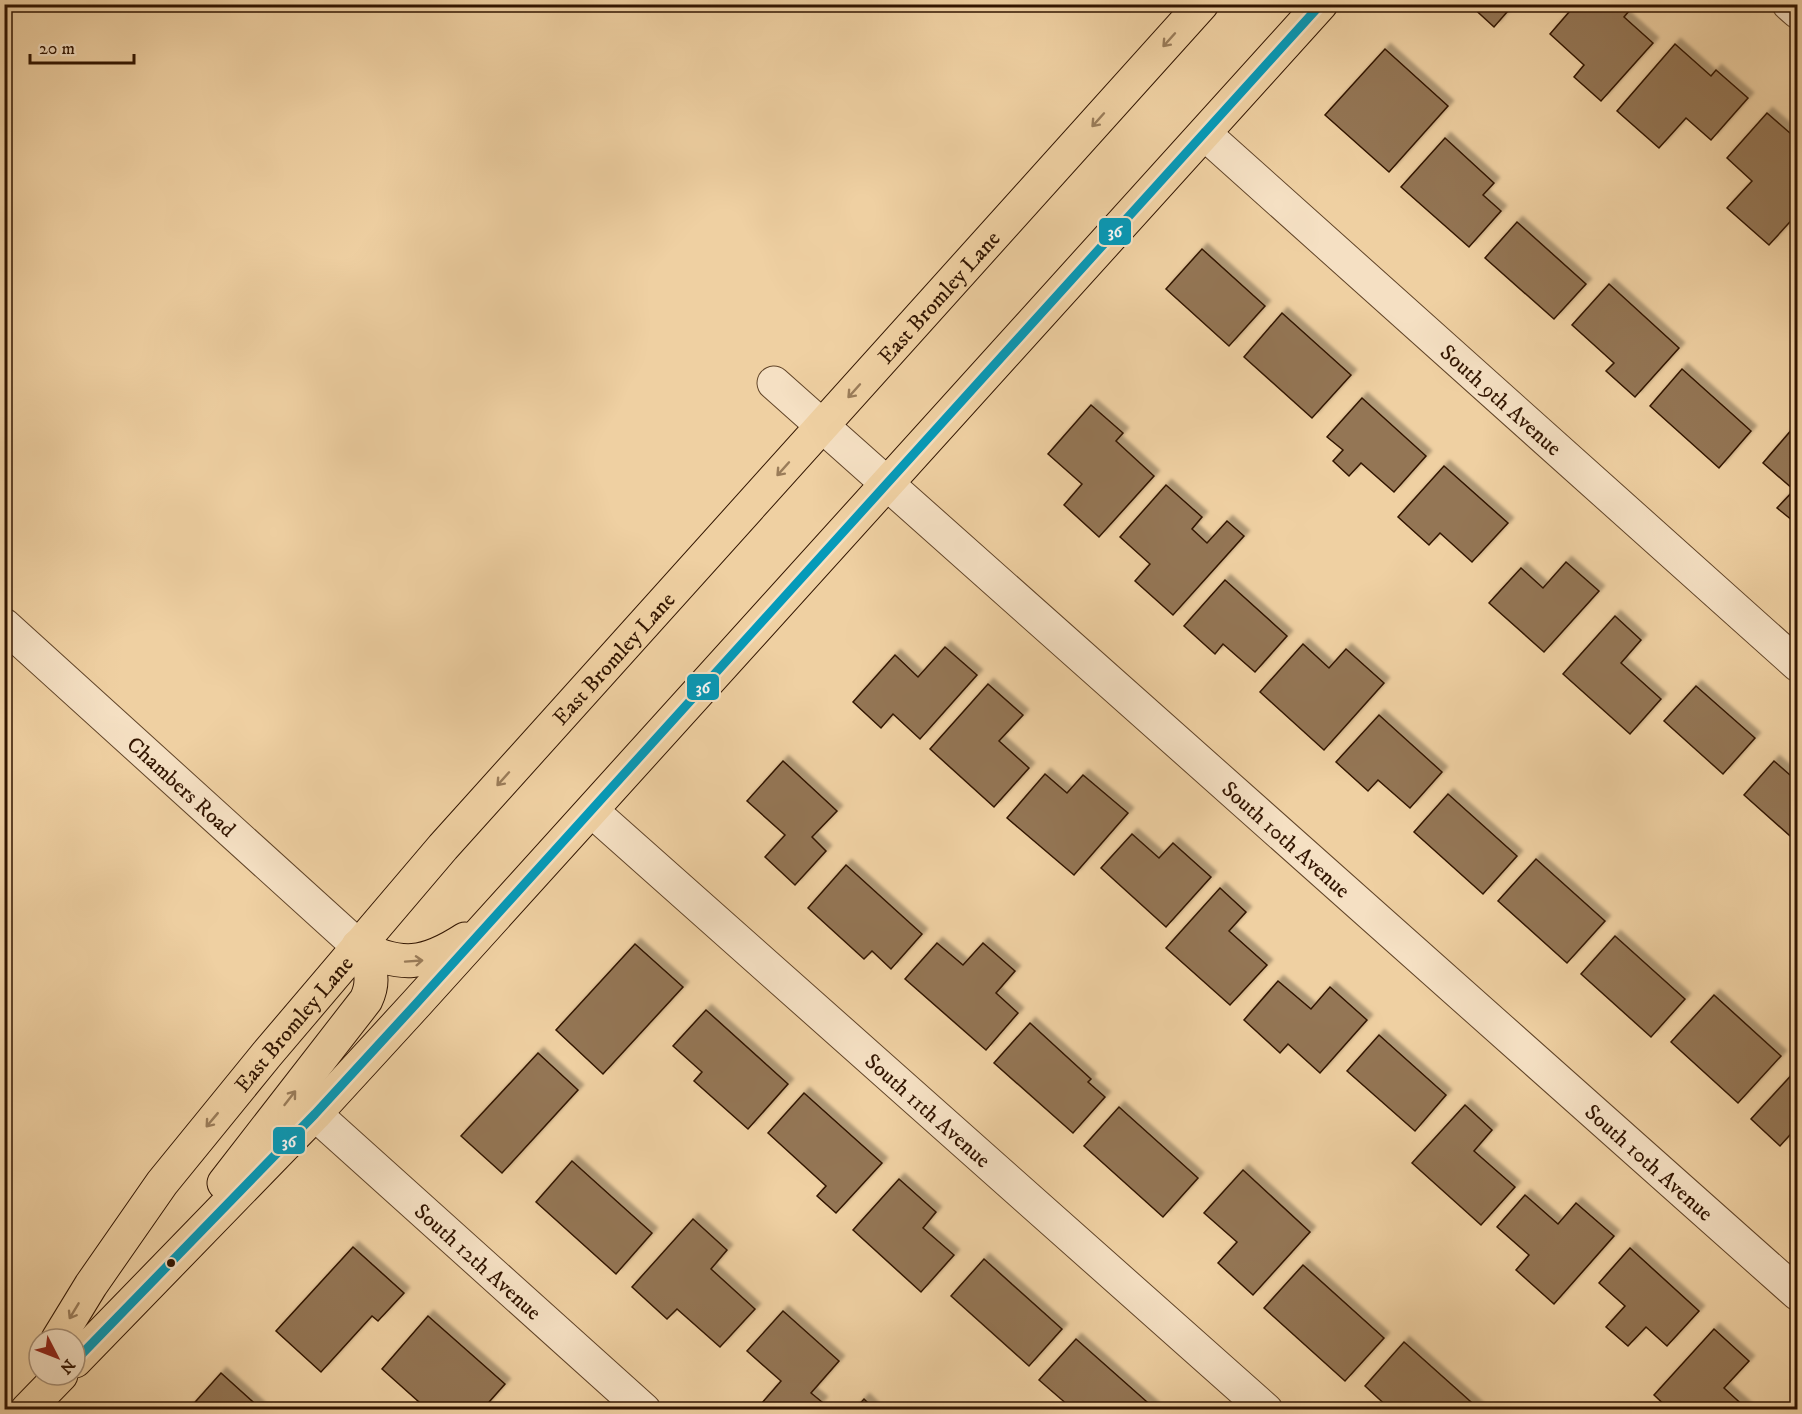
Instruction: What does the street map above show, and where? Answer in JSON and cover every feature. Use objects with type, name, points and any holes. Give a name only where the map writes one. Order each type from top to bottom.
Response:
[{"type":"main road","name":"East Bromley Lane","points":[[66,1327],[108,1260],[162,1183],[358,946],[488,795],[1202,4]]},
{"type":"main road","points":[[87,1349],[315,1114],[1321,4]]},
{"type":"main road","points":[[358,946],[386,959],[419,961],[441,954],[490,922]]},
{"type":"main road","points":[[170,1264],[237,1164],[366,1000],[370,991],[371,971],[358,946]]},
{"type":"main road","points":[[27,1410],[36,1387]]},
{"type":"main road","points":[[27,1410],[49,1387]]},
{"type":"street","points":[[1789,4],[1797,12]]},
{"type":"street","name":"South 9th Avenue","points":[[1205,134],[1797,665]]},
{"type":"street","name":"South 10th Avenue","points":[[774,382],[1797,1294]]},
{"type":"street","name":"Chambers Road","points":[[4,625],[358,946]]},
{"type":"street","name":"South 11th Avenue","points":[[592,811],[1266,1410]]},
{"type":"street","name":"South 12th Avenue","points":[[315,1114],[644,1410]]},
{"type":"building","points":[[1469,4],[1514,4],[1494,27]]},
{"type":"building","points":[[1576,4],[1635,4],[1624,17],[1653,43],[1601,101],[1574,77],[1584,65],[1550,34]]},
{"type":"building","points":[[1675,44],[1711,76],[1716,70],[1748,98],[1711,140],[1686,118],[1659,148],[1617,111]]},
{"type":"building","points":[[1385,49],[1448,106],[1389,172],[1325,115]]},
{"type":"building","points":[[1767,113],[1798,140],[1798,146],[1791,153],[1798,159],[1798,213],[1769,245],[1727,208],[1752,181],[1727,158]]},
{"type":"building","points":[[1445,138],[1494,183],[1483,195],[1501,211],[1469,247],[1401,187]]},
{"type":"building","points":[[1517,222],[1586,284],[1554,319],[1485,258]]},
{"type":"building","points":[[1202,249],[1265,306],[1229,346],[1166,289]]},
{"type":"building","points":[[1609,284],[1679,348],[1635,397],[1606,371],[1614,363],[1572,325]]},
{"type":"building","points":[[1282,313],[1351,375],[1312,418],[1244,357]]},
{"type":"building","points":[[1682,369],[1751,431],[1719,468],[1650,406]]},
{"type":"building","points":[[1362,398],[1426,456],[1394,492],[1361,463],[1349,476],[1333,461],[1343,450],[1327,437]]},
{"type":"building","points":[[1091,405],[1123,433],[1116,441],[1154,476],[1099,537],[1064,505],[1082,484],[1048,454]]},
{"type":"building","points":[[1793,428],[1798,432],[1798,525],[1777,508],[1794,490],[1763,463]]},
{"type":"building","points":[[1444,466],[1508,523],[1472,562],[1440,533],[1429,545],[1398,517]]},
{"type":"building","points":[[1166,485],[1202,517],[1192,529],[1207,543],[1227,521],[1244,536],[1173,615],[1135,581],[1150,564],[1120,537]]},
{"type":"building","points":[[1566,562],[1599,591],[1544,652],[1489,603],[1521,568],[1543,588]]},
{"type":"building","points":[[1225,580],[1287,636],[1255,672],[1223,644],[1215,654],[1184,626]]},
{"type":"building","points":[[1615,616],[1641,640],[1621,663],[1661,699],[1630,734],[1563,674]]},
{"type":"building","points":[[1303,644],[1329,668],[1346,649],[1384,683],[1324,750],[1260,692]]},
{"type":"building","points":[[945,647],[977,675],[920,739],[893,714],[881,728],[853,702],[895,655],[918,677]]},
{"type":"building","points":[[988,684],[1023,715],[999,741],[1029,768],[994,807],[930,749]]},
{"type":"building","points":[[1696,686],[1755,738],[1723,774],[1664,721]]},
{"type":"building","points":[[1379,715],[1442,772],[1410,808],[1378,780],[1368,791],[1336,762]]},
{"type":"building","points":[[783,761],[837,811],[812,837],[826,851],[795,885],[765,857],[785,835],[747,801]]},
{"type":"building","points":[[1774,761],[1798,782],[1798,843],[1744,795]]},
{"type":"building","points":[[1045,774],[1067,793],[1083,775],[1128,813],[1074,875],[1007,818]]},
{"type":"building","points":[[1448,794],[1517,856],[1483,894],[1414,832]]},
{"type":"building","points":[[1132,834],[1159,858],[1173,843],[1211,877],[1166,927],[1101,868]]},
{"type":"building","points":[[1536,859],[1605,921],[1567,963],[1498,901]]},
{"type":"building","points":[[846,865],[922,934],[891,969],[872,951],[864,959],[808,908]]},
{"type":"building","points":[[1220,888],[1246,912],[1229,931],[1267,965],[1230,1005],[1166,948]]},
{"type":"building","points":[[1615,936],[1685,999],[1651,1037],[1581,974]]},
{"type":"building","points":[[937,943],[963,965],[983,943],[1015,971],[996,993],[1018,1013],[986,1050],[905,979]]},
{"type":"building","points":[[635,944],[683,987],[603,1074],[556,1030]]},
{"type":"building","points":[[1278,981],[1311,1009],[1330,987],[1367,1020],[1320,1073],[1288,1044],[1280,1053],[1244,1020]]},
{"type":"building","points":[[1714,995],[1781,1056],[1738,1103],[1671,1042]]},
{"type":"building","points":[[706,1010],[788,1084],[748,1129],[694,1081],[702,1072],[673,1046]]},
{"type":"building","points":[[1030,1023],[1091,1079],[1088,1082],[1105,1097],[1073,1133],[994,1063]]},
{"type":"building","points":[[1379,1035],[1446,1095],[1415,1131],[1347,1071]]},
{"type":"building","points":[[538,1053],[578,1090],[502,1173],[461,1136]]},
{"type":"building","points":[[1798,1068],[1798,1126],[1780,1146],[1751,1119]]},
{"type":"building","points":[[804,1093],[882,1163],[836,1213],[817,1196],[826,1186],[768,1133]]},
{"type":"building","points":[[1465,1105],[1492,1130],[1474,1151],[1515,1187],[1481,1225],[1412,1163]]},
{"type":"building","points":[[1119,1107],[1198,1178],[1163,1217],[1084,1146]]},
{"type":"building","points":[[572,1161],[652,1233],[616,1274],[536,1202]]},
{"type":"building","points":[[1243,1170],[1310,1232],[1253,1295],[1218,1263],[1237,1242],[1204,1213]]},
{"type":"building","points":[[899,1179],[936,1212],[923,1228],[954,1255],[921,1292],[853,1230]]},
{"type":"building","points":[[1525,1195],[1558,1224],[1576,1203],[1614,1236],[1554,1304],[1516,1270],[1529,1255],[1497,1227]]},
{"type":"building","points":[[693,1219],[727,1250],[711,1269],[755,1309],[720,1347],[677,1309],[667,1319],[632,1287]]},
{"type":"building","points":[[353,1247],[404,1293],[378,1321],[372,1316],[321,1372],[276,1331]]},
{"type":"building","points":[[1630,1248],[1699,1311],[1667,1346],[1646,1327],[1628,1346],[1606,1327],[1625,1306],[1599,1283]]},
{"type":"building","points":[[984,1259],[1062,1329],[1029,1366],[951,1296]]},
{"type":"building","points":[[1303,1265],[1384,1338],[1345,1381],[1264,1308]]},
{"type":"building","points":[[783,1311],[839,1361],[811,1393],[822,1402],[815,1410],[767,1410],[761,1404],[781,1381],[747,1351]]},
{"type":"building","points":[[428,1316],[505,1384],[482,1410],[428,1410],[382,1369]]},
{"type":"building","points":[[1714,1329],[1749,1361],[1724,1388],[1748,1410],[1670,1410],[1654,1395]]},
{"type":"building","points":[[1076,1339],[1155,1410],[1066,1410],[1069,1406],[1039,1380]]},
{"type":"building","points":[[1404,1342],[1480,1410],[1391,1410],[1365,1386]]},
{"type":"building","points":[[221,1373],[262,1410],[188,1410]]},
{"type":"building","points":[[864,1399],[875,1410],[854,1410]]},
{"type":"transit line","name":"36","points":[[87,1349],[315,1114],[1321,4]]}]
